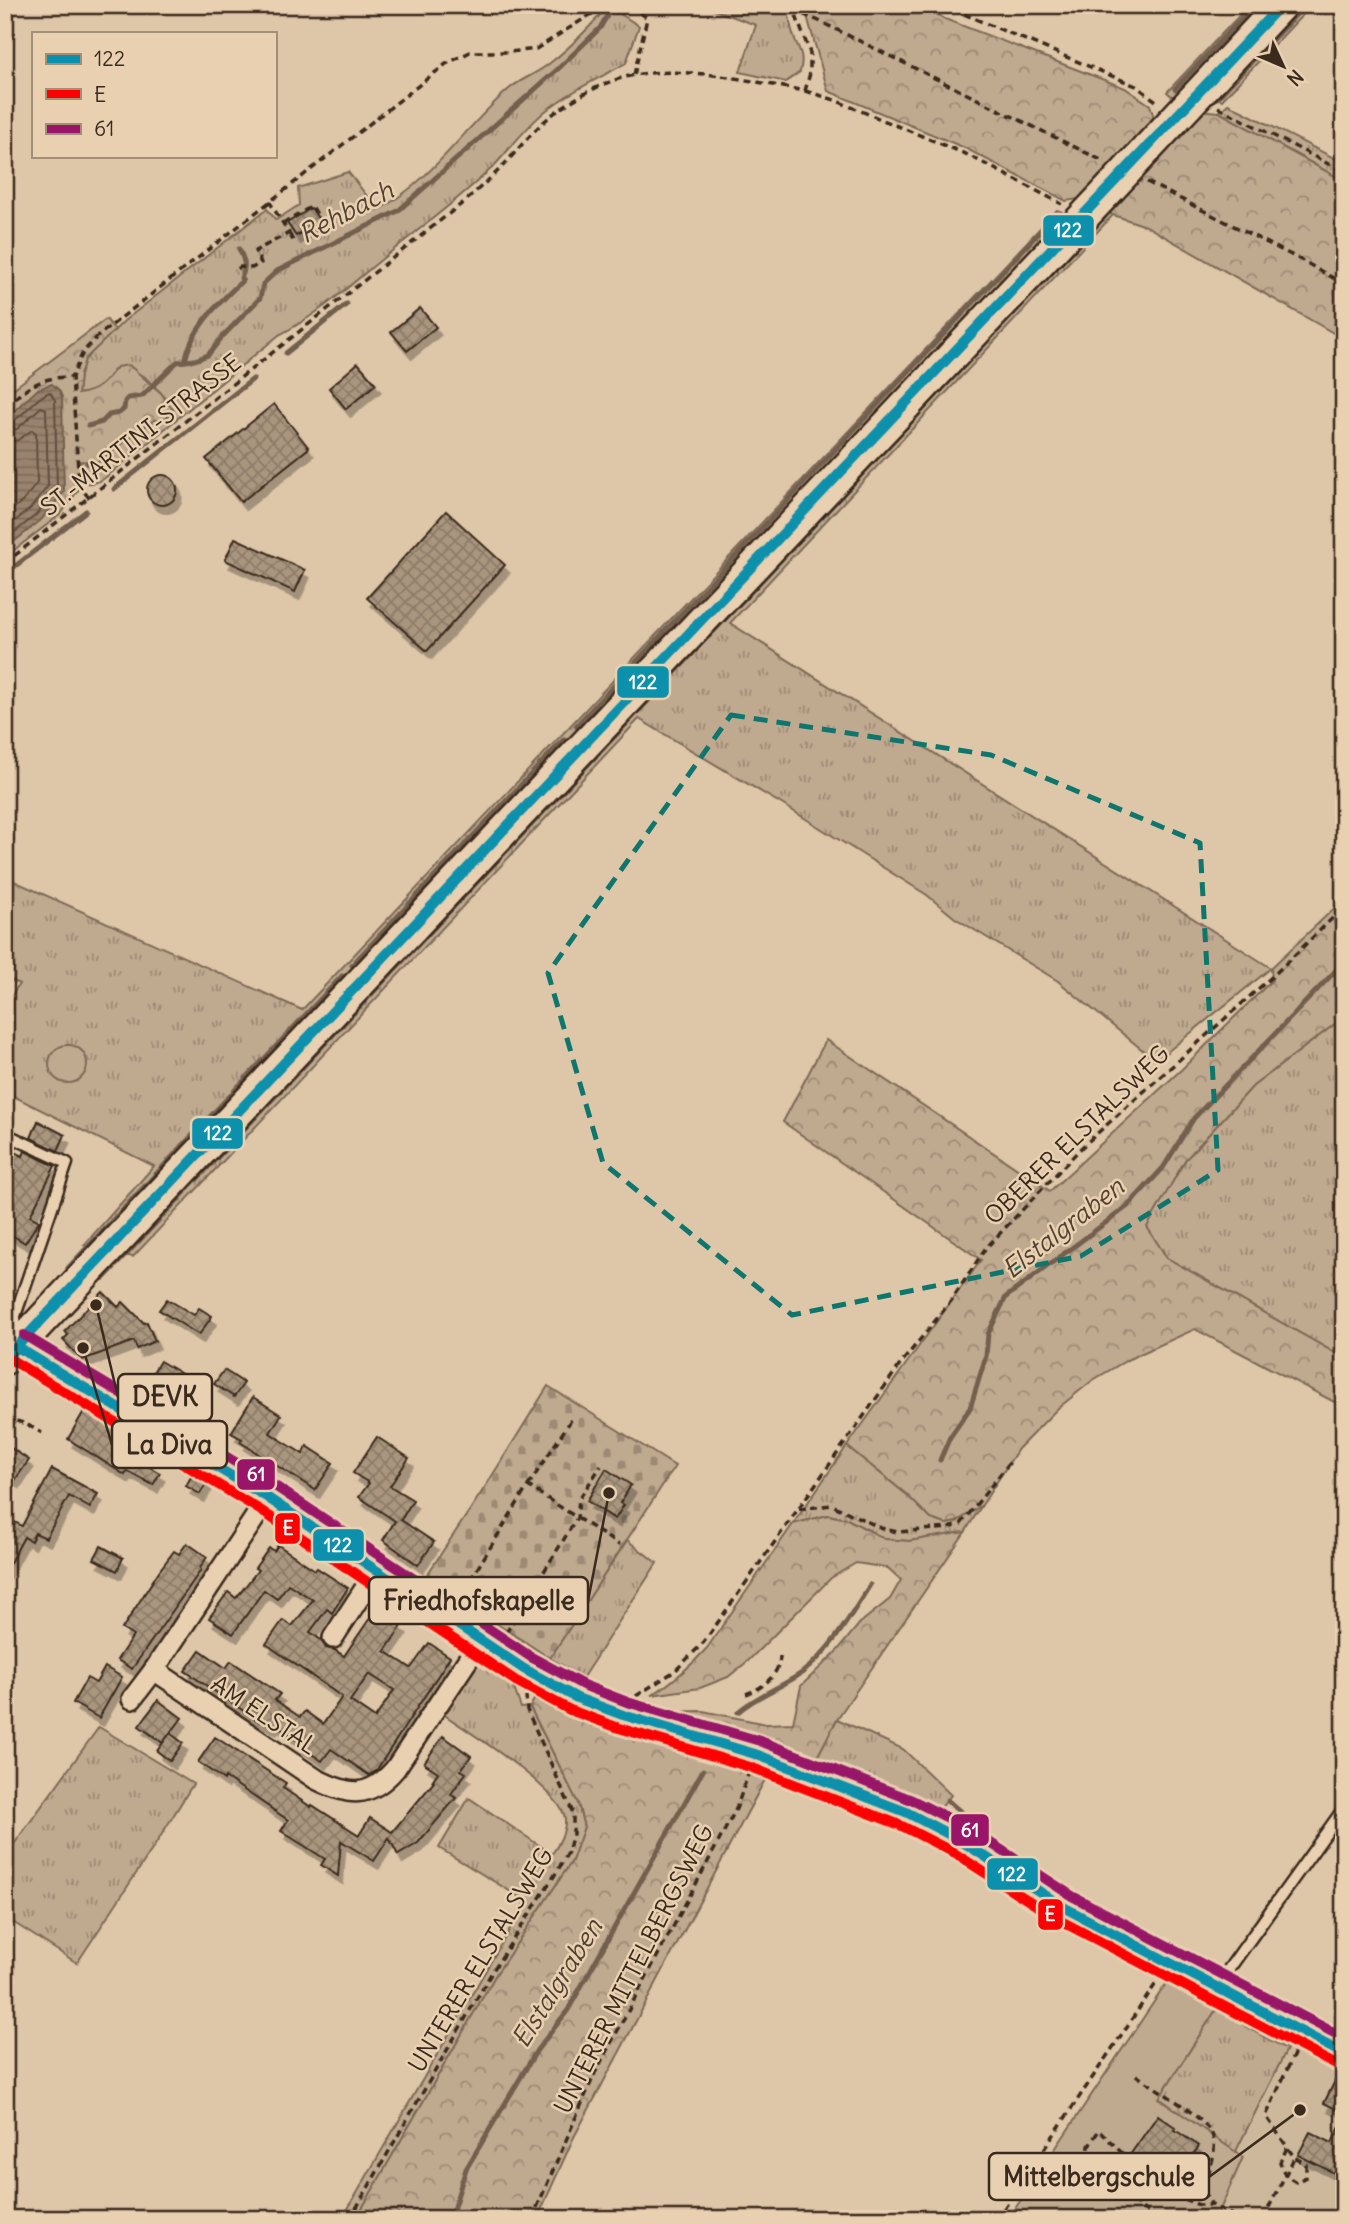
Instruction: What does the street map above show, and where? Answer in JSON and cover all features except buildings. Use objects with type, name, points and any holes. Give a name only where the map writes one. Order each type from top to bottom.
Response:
[{"type":"main road","points":[[11,1353],[1281,5]]},
{"type":"street","points":[[11,1353],[268,1498],[524,1669],[577,1698],[623,1715],[755,1754],[906,1812],[958,1839],[1065,1908],[1344,2054]]},
{"type":"street","points":[[132,1699],[268,1498]]},
{"type":"street","points":[[333,1638],[377,1570]]},
{"type":"street","name":"AM ELSTAL","points":[[154,1670],[316,1779],[336,1789],[348,1792],[363,1791],[376,1787],[395,1769],[488,1645]]},
{"type":"lane","points":[[11,1353],[15,1316],[67,1163],[12,1137]]},
{"type":"lane","points":[[1216,1987],[1344,1808]]},
{"type":"path","points":[[89,498],[79,485],[72,377],[83,352],[98,335],[446,64],[470,52],[536,49],[606,5]]},
{"type":"path","points":[[631,5],[648,18],[634,75]]},
{"type":"path","points":[[781,5],[792,7],[1104,162]]},
{"type":"path","points":[[942,5],[1344,172]]},
{"type":"path","points":[[792,7],[810,54],[810,74],[805,91]]},
{"type":"path","name":"ST.-MARTINI-STRASSE","points":[[5,563],[469,198],[556,112],[608,83],[634,75],[664,73],[721,77],[805,91],[832,99],[968,155],[1060,203],[1081,219]]},
{"type":"path","points":[[1147,183],[1344,284]]},
{"type":"path","points":[[269,201],[292,239],[321,221],[312,206],[283,224]]},
{"type":"path","points":[[238,270],[240,267],[252,268],[261,263],[255,251],[289,233]]},
{"type":"path","points":[[5,405],[36,382],[56,377],[72,377]]},
{"type":"path","points":[[5,398],[10,401]]},
{"type":"path","name":"OBERER ELSTALSWEG","points":[[628,1701],[675,1671],[704,1643],[902,1362],[951,1301],[985,1249],[1082,1147],[1277,972],[1344,907]]},
{"type":"path","points":[[5,1417],[42,1433]]},
{"type":"path","points":[[447,1618],[571,1420]]},
{"type":"path","points":[[799,1509],[832,1505],[881,1528],[897,1532],[949,1528],[961,1524],[1010,1462]]},
{"type":"path","points":[[488,1645],[578,1518],[579,1499],[601,1466]]},
{"type":"path","points":[[528,1486],[619,1545]]},
{"type":"path","points":[[746,1694],[757,1690],[772,1675],[779,1665],[780,1657]]},
{"type":"path","name":"UNTERER ELSTALSWEG","points":[[350,2219],[492,1972],[568,1852],[573,1834],[573,1813],[527,1710],[524,1669]]},
{"type":"path","name":"UNTERER MITTELBERGSWEG","points":[[531,2219],[594,2073],[736,1809],[748,1773]]},
{"type":"path","points":[[997,2219],[1170,1963]]},
{"type":"path","points":[[1287,2148],[1280,2162],[1285,2175],[1296,2182],[1306,2176],[1306,2164],[1294,2157],[1266,2116],[1303,2034]]},
{"type":"path","points":[[1136,2075],[1203,2122],[1213,2137],[1214,2151],[1203,2191],[1212,2204],[1240,2219]]},
{"type":"path","points":[[1158,2219],[1087,2171],[1090,2146],[1099,2130],[1132,2163],[1168,2193],[1199,2205],[1212,2204]]},
{"type":"path","points":[[1263,2219],[1294,2157]]},
{"type":"highlighted area","points":[[731,715],[991,755],[1200,843],[1218,1170],[1081,1256],[792,1315],[603,1163],[548,973]]},
{"type":"shaded area","points":[[1287,2049],[1344,2067],[1344,2219],[1216,2219],[1243,2157],[1235,2153]]},
{"type":"green space","points":[[701,5],[787,5],[801,56],[800,72],[786,82],[740,72],[756,25]]},
{"type":"green space","points":[[804,5],[922,5],[945,19],[1125,88],[1150,105],[1155,121],[1200,110],[1219,112],[1344,181],[1344,339],[1146,226],[1113,215],[1084,198],[1066,201],[965,148],[828,91]]},
{"type":"green space","points":[[1249,5],[1266,5],[1175,99],[1167,92]]},
{"type":"green space","points":[[1294,5],[1312,5],[1222,100],[1212,95]]},
{"type":"green space","points":[[608,6],[639,26],[626,63],[557,102],[533,122],[480,179],[332,300],[279,335],[105,478],[93,483],[84,482],[80,461],[154,420],[164,420],[173,410],[144,376],[117,367],[96,389],[78,394],[85,359],[124,321],[267,209],[276,220],[299,205],[298,188],[348,172],[378,210],[397,198],[431,169],[509,89],[558,57]]},
{"type":"green space","points":[[1228,104],[1344,163],[1344,181],[1219,112]]},
{"type":"green space","points":[[1057,210],[1062,212],[1061,223],[94,1249],[84,1245],[154,1166],[5,1092],[5,1006],[19,984],[5,977],[5,877],[302,1010]]},
{"type":"green space","points":[[1108,212],[1113,215],[730,623],[1271,968],[1156,1061],[1058,981],[955,918],[927,895],[790,809],[639,719],[133,1257],[119,1254]]},
{"type":"green space","points":[[106,319],[115,330],[85,359],[78,394],[96,389],[117,367],[129,365],[161,393],[173,410],[164,420],[154,420],[98,462],[80,461],[84,482],[61,514],[5,557],[5,395]]},
{"type":"green space","points":[[1344,899],[1344,1017],[1253,1086],[1185,1160],[1147,1227],[1167,1258],[1344,1358],[1344,1407],[1195,1329],[1129,1359],[1093,1380],[1057,1409],[1018,1449],[982,1505],[956,1522],[946,1524],[931,1519],[906,1494],[847,1446],[981,1260],[783,1122],[826,1040],[1050,1191],[1182,1069],[1272,980],[1271,968]]},
{"type":"green space","points":[[1344,1017],[1344,1358],[1167,1258],[1146,1227],[1185,1160],[1253,1086]]},
{"type":"green space","points":[[68,1045],[82,1050],[87,1064],[82,1078],[68,1083],[54,1078],[49,1064],[54,1050]]},
{"type":"green space","points":[[548,1386],[675,1466],[550,1658],[425,1578]]},
{"type":"green space","points":[[847,1446],[906,1494],[931,1519],[946,1524],[956,1522],[982,1505],[965,1532],[909,1541],[885,1539],[847,1519],[829,1515],[793,1524]]},
{"type":"green space","points":[[828,1515],[847,1519],[885,1539],[909,1541],[965,1532],[837,1719],[814,1763],[650,1712],[703,1711],[766,1724],[793,1723],[801,1686],[838,1650],[860,1623],[890,1599],[901,1580],[888,1568],[856,1563],[831,1578],[748,1661],[728,1677],[700,1688],[652,1695],[681,1674],[707,1648],[793,1524]]},
{"type":"green space","points":[[627,1540],[657,1563],[583,1677],[550,1658]]},
{"type":"green space","points":[[482,1654],[509,1674],[521,1708],[530,1707],[578,1803],[584,1827],[572,1861],[495,1976],[356,2219],[342,2219],[526,1901],[439,1848],[469,1798],[552,1854],[564,1828],[565,1819],[560,1807],[548,1793],[512,1762],[443,1714]]},
{"type":"green space","points":[[536,1696],[769,1772],[573,2139],[537,2219],[356,2219],[495,1976],[572,1861],[584,1827],[578,1803],[530,1707]]},
{"type":"green space","points":[[837,1719],[903,1749],[951,1795],[936,1814],[814,1763]]},
{"type":"green space","points":[[99,1727],[193,1784],[77,1963],[5,1917],[5,1850],[9,1851]]},
{"type":"green space","points":[[1170,1978],[1219,2005],[1159,2098],[1243,2157],[1216,2219],[1008,2219]]},
{"type":"green space","points":[[1219,2005],[1246,2027],[1287,2049],[1235,2153],[1159,2098]]},
{"type":"water","points":[[52,384],[62,397],[64,492],[41,520],[5,549],[5,419],[38,389]]},
{"type":"waterway","name":"Rehbach","points":[[88,426],[119,413],[124,409],[128,398],[142,396],[177,362],[208,355],[260,298],[263,284],[277,271],[398,211],[559,68],[600,28],[613,5]]},
{"type":"waterway","points":[[1175,89],[1254,5]]},
{"type":"waterway","points":[[1217,98],[1305,5]]},
{"type":"waterway","points":[[576,726],[1047,224]]},
{"type":"waterway","points":[[709,636],[1097,225]]},
{"type":"waterway","points":[[185,361],[200,326],[243,280],[241,278],[244,263],[239,249]]},
{"type":"waterway","points":[[286,353],[347,304]]},
{"type":"waterway","points":[[114,489],[253,379]]},
{"type":"waterway","points":[[87,463],[94,465]]},
{"type":"waterway","points":[[5,574],[86,511]]},
{"type":"waterway","points":[[197,1179],[696,650]]},
{"type":"waterway","points":[[352,965],[564,739]]},
{"type":"waterway","name":"Elstalgraben","points":[[940,1460],[950,1437],[970,1408],[986,1356],[988,1334],[1006,1297],[1128,1206],[1163,1168],[1194,1118],[1344,962]]},
{"type":"waterway","points":[[68,1268],[342,976]]},
{"type":"waterway","points":[[104,1278],[185,1192]]},
{"type":"waterway","name":"Elstalgraben","points":[[738,1712],[813,1663],[840,1631],[870,1585]]},
{"type":"waterway","name":"Elstalgraben","points":[[450,2219],[466,2169],[537,2050],[568,2010],[703,1770]]},
{"type":"waterway","points":[[947,1800],[977,1826]]},
{"type":"waterway","points":[[991,1837],[1034,1873]]},
{"type":"waterway","points":[[1060,1889],[1082,1902]]},
{"type":"transit line","name":"122","points":[[5,1359],[1281,5]]},
{"type":"transit line","name":"61","points":[[24,1335],[275,1486],[531,1657],[583,1685],[627,1702],[760,1741],[912,1800],[966,1827],[1072,1896],[1344,2038]]},
{"type":"transit line","name":"122","points":[[17,1347],[268,1498],[524,1669],[577,1698],[623,1715],[755,1754],[906,1812],[958,1839],[1065,1908],[1344,2054]]},
{"type":"transit line","name":"E","points":[[10,1359],[260,1510],[516,1681],[570,1710],[619,1728],[750,1767],[900,1825],[951,1851],[1059,1920],[1338,2066]]},
{"type":"place","name":"DEVK","points":[[96,1305]]},
{"type":"place","name":"La Diva","points":[[83,1348]]},
{"type":"place","name":"Friedhofskapelle","points":[[609,1493]]},
{"type":"place","name":"Mittelbergschule","points":[[1300,2110]]}]
